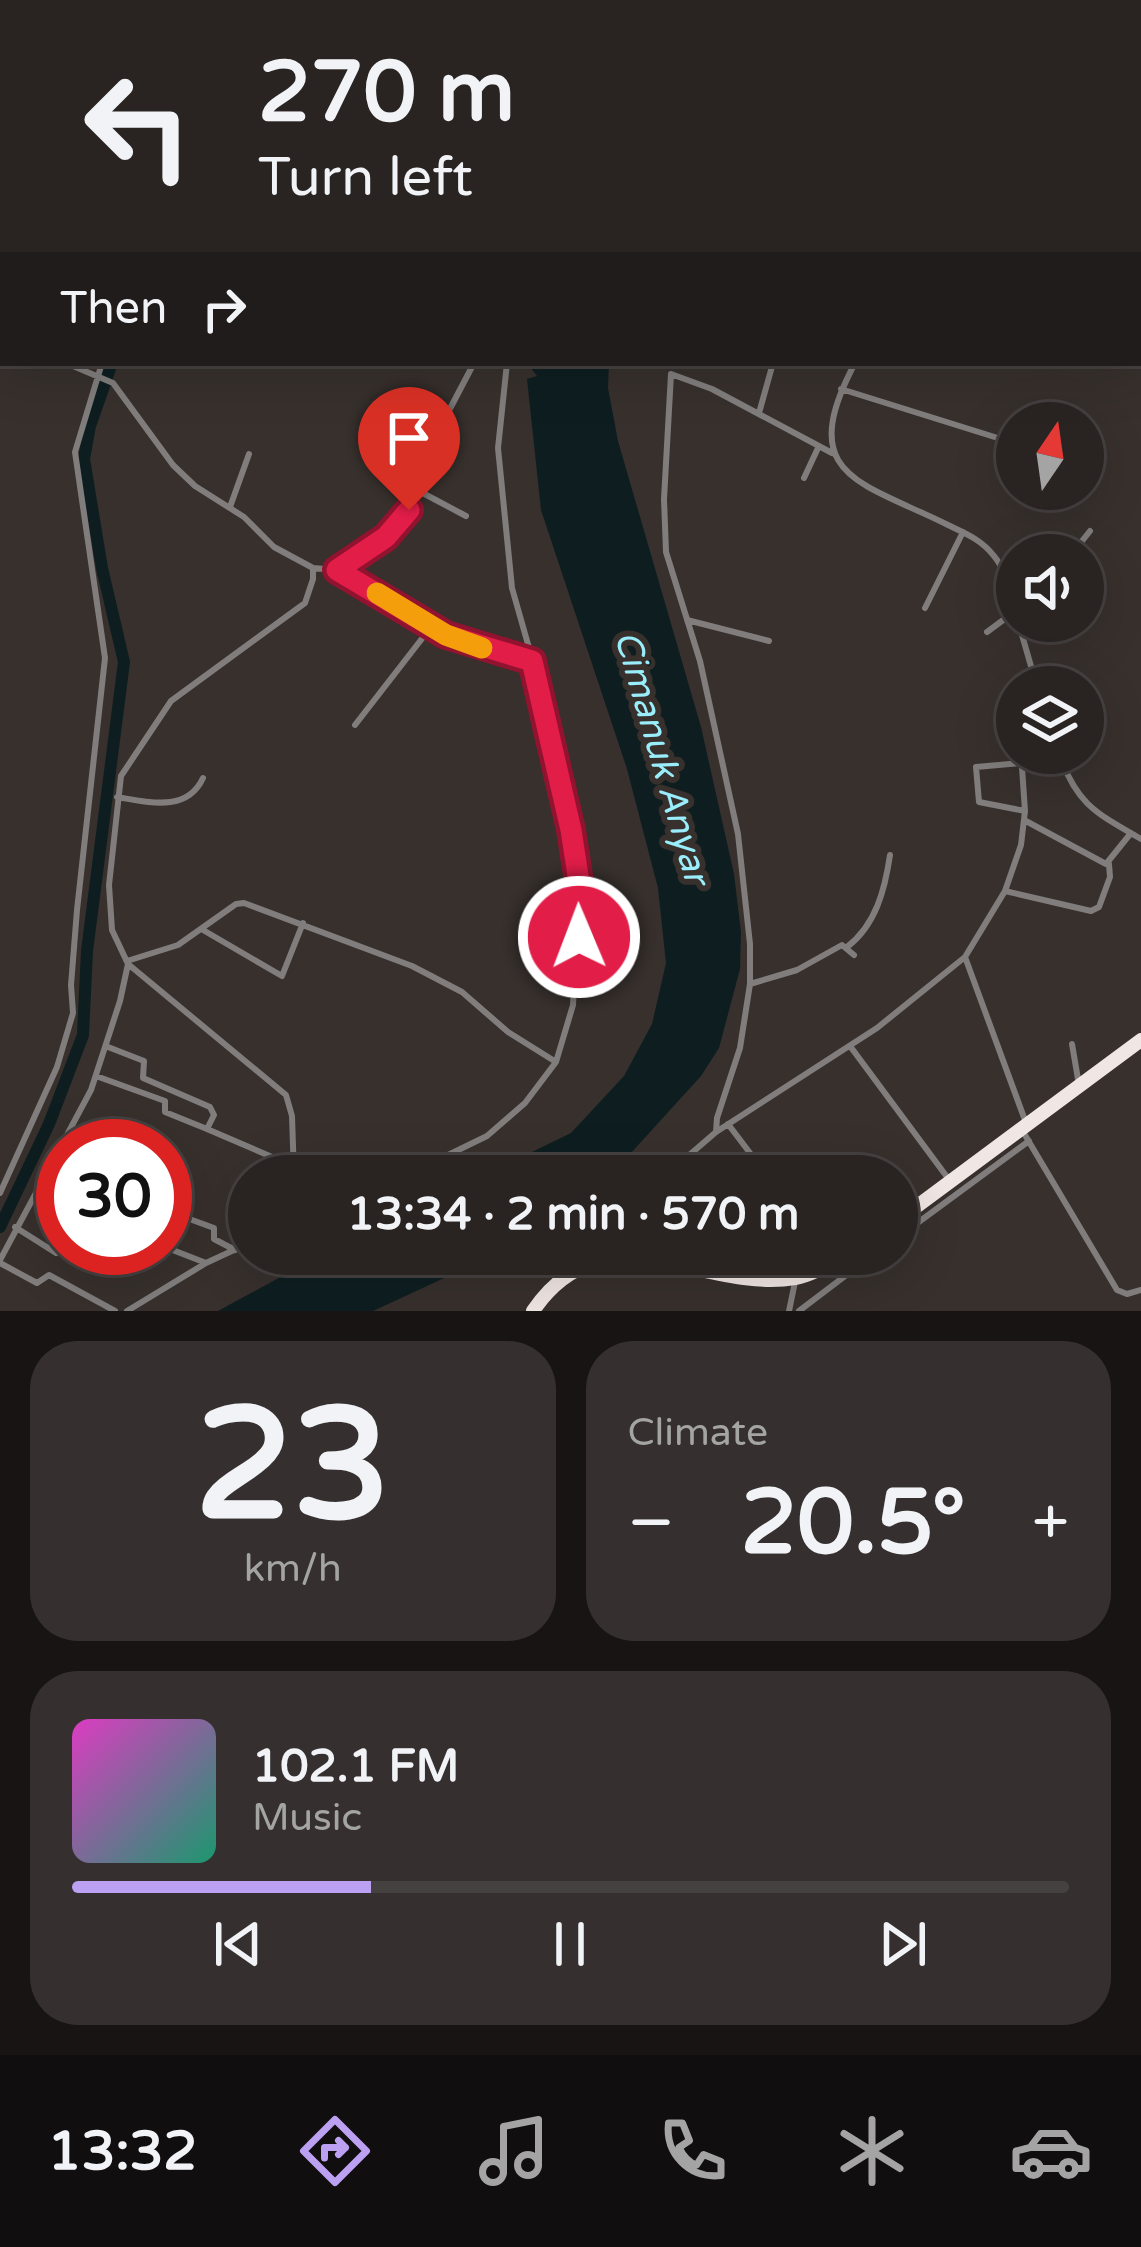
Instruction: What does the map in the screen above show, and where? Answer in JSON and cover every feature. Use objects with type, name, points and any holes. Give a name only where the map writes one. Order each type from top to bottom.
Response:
[{"type":"highway","points":[[918,1205],[1027,1134],[1141,1040]]},
{"type":"highway","points":[[533,1311],[568,1275]]},
{"type":"highway","points":[[710,1275],[802,1292],[822,1275]]},
{"type":"street","points":[[74,366],[113,383],[173,465],[274,547],[313,568],[337,570],[431,627],[496,653],[532,661]]},
{"type":"street","points":[[0,1193],[58,1067],[73,1012],[70,985],[105,658],[75,452],[102,366]]},
{"type":"street","points":[[337,570],[397,527],[472,366]]},
{"type":"street","points":[[448,1155],[487,1136],[524,1103],[556,1062],[573,1005],[579,882],[512,588],[497,448],[507,366]]},
{"type":"street","points":[[672,366],[664,499],[666,552],[700,661],[747,896],[750,984],[740,1048],[716,1132]]},
{"type":"street","points":[[759,413],[772,366]]},
{"type":"street","points":[[832,453],[830,418],[854,366]]},
{"type":"street","points":[[671,374],[759,413],[832,453],[853,478],[980,541],[996,559]]},
{"type":"street","points":[[845,390],[996,437]]},
{"type":"street","points":[[804,478],[818,448]]},
{"type":"street","points":[[230,507],[249,454]]},
{"type":"street","points":[[417,490],[466,516]]},
{"type":"street","points":[[925,608],[963,532]]},
{"type":"street","points":[[293,1155],[292,1116],[286,1095],[128,963],[110,913],[122,776],[165,707],[305,603],[313,568]]},
{"type":"street","points":[[687,620],[769,641]]},
{"type":"street","points":[[356,725],[431,627]]},
{"type":"street","points":[[987,632],[996,627]]},
{"type":"street","points":[[996,765],[974,771],[979,802],[1024,815],[1108,864]]},
{"type":"street","points":[[689,1155],[716,1132],[850,1046],[965,957],[1005,891],[1017,860],[1024,815],[1022,774]]},
{"type":"street","points":[[1066,774],[1080,799],[1141,839]]},
{"type":"street","points":[[117,797],[173,802],[194,794],[203,778]]},
{"type":"street","points":[[1005,891],[1091,911],[1100,907],[1108,864],[1131,833]]},
{"type":"street","points":[[847,946],[880,902],[890,855]]},
{"type":"street","points":[[128,963],[178,945],[240,903],[412,966],[462,992],[508,1032],[556,1062]]},
{"type":"street","points":[[203,930],[282,976],[303,923]]},
{"type":"street","points":[[750,984],[785,974],[842,945],[854,955]]},
{"type":"street","points":[[965,957],[1027,1134],[1117,1290],[1127,1294],[1141,1290]]},
{"type":"street","points":[[77,1119],[108,1048],[128,963]]},
{"type":"street","points":[[1072,1044],[1080,1088]]},
{"type":"street","points":[[850,1046],[950,1181]]},
{"type":"street","points":[[108,1048],[144,1061],[143,1078],[210,1107],[214,1114],[207,1130]]},
{"type":"street","points":[[96,1076],[165,1101],[164,1111],[267,1155]]},
{"type":"street","points":[[728,1124],[752,1155]]},
{"type":"street","points":[[918,1221],[1027,1134]]},
{"type":"street","points":[[36,1188],[0,1262],[37,1283],[49,1275],[116,1311]]},
{"type":"street","points":[[192,1220],[214,1228],[213,1238],[228,1246]]},
{"type":"street","points":[[15,1227],[36,1240]]},
{"type":"street","points":[[127,1311],[228,1253]]},
{"type":"street","points":[[192,1258],[206,1263]]},
{"type":"street","points":[[789,1310],[802,1292],[834,1275]]},
{"type":"street","points":[[799,1311],[802,1292]]},
{"type":"water","name":"Cimanuk Anyar","points":[[529,366],[609,366],[618,441],[701,727],[734,874],[740,969],[719,1048],[701,1076],[629,1155],[526,1155],[571,1133],[624,1076],[652,1024],[666,963],[658,888],[627,769],[541,510],[527,379],[537,376]]},
{"type":"water","points":[[284,1275],[451,1275],[373,1311],[218,1311]]},
{"type":"waterway","points":[[0,1227],[49,1124],[83,1035],[87,951],[124,662],[84,459],[111,366]]},
{"type":"slow traffic","points":[[377,593],[446,635],[482,648]]},
{"type":"route","points":[[409,510],[386,537],[337,570],[446,635],[532,661],[571,830],[579,882],[579,937]]}]
